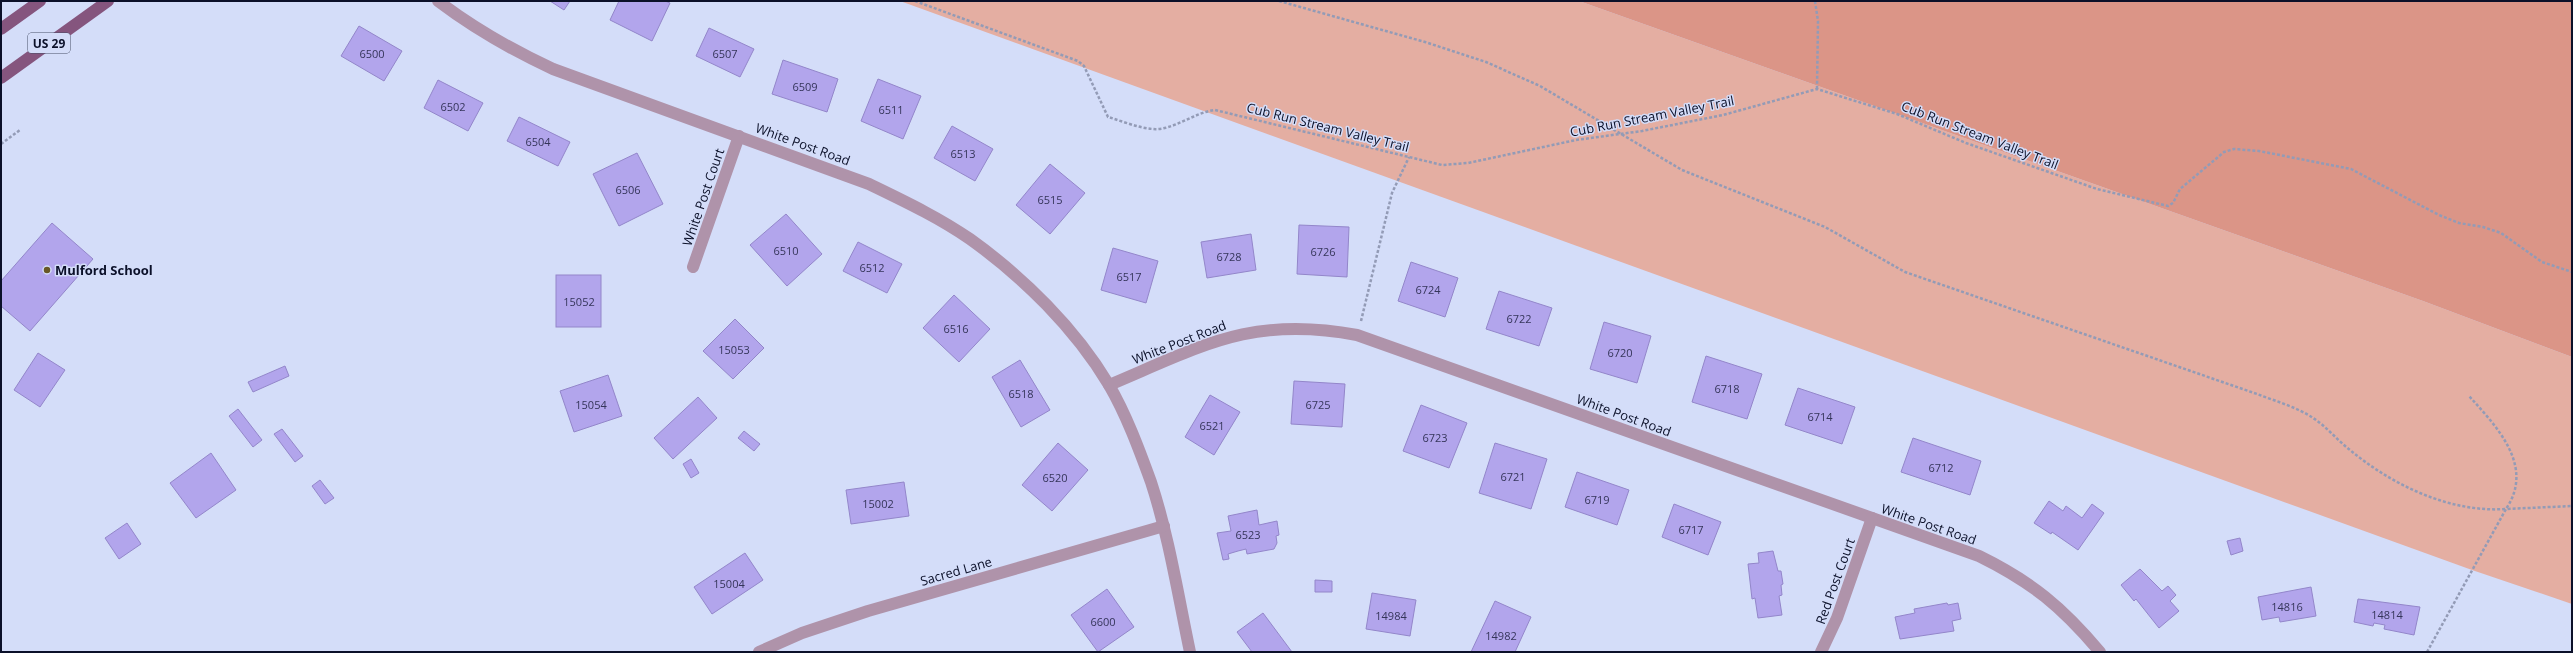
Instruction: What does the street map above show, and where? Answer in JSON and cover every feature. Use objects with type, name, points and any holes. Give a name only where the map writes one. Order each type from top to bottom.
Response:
[{"type":"main road","name":"US 29","points":[[1,29],[40,1]]},
{"type":"main road","name":"US 29","points":[[1,78],[108,1]]},
{"type":"street","name":"White Post Road","points":[[438,1],[470,25],[509,48],[553,69],[869,184],[919,208],[969,239],[1005,266],[1040,298],[1084,350],[1109,385],[1141,455],[1164,526],[1190,652]]},
{"type":"street","name":"White Post Court","points":[[693,267],[739,136]]},
{"type":"street","name":"White Post Road","points":[[1109,385],[1214,341],[1236,334],[1290,328],[1310,328],[1357,335],[1979,556],[2011,572],[2043,593],[2074,621],[2100,652]]},
{"type":"street","name":"Red Post Court","points":[[1821,652],[1837,618],[1872,518]]},
{"type":"street","name":"Sacred Lane","points":[[759,652],[782,641],[868,611],[1164,526]]},
{"type":"street","points":[[782,641],[787,652]]},
{"type":"path","name":"Cub Run Stream Valley Trail","points":[[915,1],[1078,61],[1084,66],[1108,117],[1154,130],[1165,128],[1204,111],[1215,110],[1442,165],[1468,164],[1618,133],[1642,131],[1723,115],[1817,89],[1897,114],[1966,143],[2097,189],[2168,206],[2172,203],[2180,189],[2224,152],[2234,149],[2259,151],[2350,169],[2439,216],[2459,223],[2483,227],[2501,233],[2542,262],[2572,272]]},
{"type":"path","points":[[1279,1],[1425,42],[1486,62],[1540,86],[1682,170],[1825,227],[1905,272],[2257,394],[2313,418],[2350,451],[2384,474],[2421,493],[2468,509],[2572,506]]},
{"type":"path","points":[[1815,1],[1818,20],[1817,89]]},
{"type":"path","points":[[1,144],[20,130]]},
{"type":"path","points":[[1357,335],[1371,289],[1392,193],[1409,157]]},
{"type":"path","points":[[2427,652],[2512,499],[2517,480],[2511,454],[2502,432],[2469,396]]},
{"type":"shaded area","points":[[900,1],[1579,1],[2423,301],[2572,357],[2572,604],[2472,570]]},
{"type":"shaded area","points":[[1579,1],[2572,1],[2572,357],[2423,301]]},
{"type":"building","points":[[550,1],[570,1],[564,10]]},
{"type":"building","points":[[619,1],[665,1],[670,3],[652,41],[610,20]]},
{"type":"building","points":[[359,26],[402,51],[384,81],[341,56]]},
{"type":"building","points":[[709,28],[754,49],[740,77],[696,56]]},
{"type":"building","points":[[783,60],[838,79],[827,112],[772,94]]},
{"type":"building","points":[[878,79],[921,96],[903,139],[861,121]]},
{"type":"building","points":[[438,80],[483,103],[468,131],[424,108]]},
{"type":"building","points":[[519,117],[570,142],[558,166],[507,141]]},
{"type":"building","points":[[952,126],[993,149],[975,181],[934,158]]},
{"type":"building","points":[[637,153],[663,204],[619,226],[593,174]]},
{"type":"building","points":[[1050,164],[1085,193],[1050,234],[1016,205]]},
{"type":"building","points":[[786,214],[822,254],[787,286],[750,245]]},
{"type":"building","name":"Mulford School","points":[[52,223],[93,259],[30,331],[1,306],[1,281]]},
{"type":"building","points":[[1299,225],[1349,227],[1347,277],[1297,274]]},
{"type":"building","points":[[1251,234],[1256,270],[1207,278],[1201,242]]},
{"type":"building","points":[[858,242],[902,264],[887,293],[843,271]]},
{"type":"building","points":[[1113,248],[1158,261],[1146,303],[1101,290]]},
{"type":"building","points":[[1411,262],[1458,278],[1445,317],[1398,301]]},
{"type":"building","points":[[556,275],[601,275],[601,327],[556,327]]},
{"type":"building","points":[[1499,291],[1552,308],[1539,346],[1486,329]]},
{"type":"building","points":[[954,295],[990,329],[959,362],[923,328]]},
{"type":"building","points":[[735,319],[764,348],[733,379],[703,351]]},
{"type":"building","points":[[1604,322],[1651,336],[1637,383],[1590,369]]},
{"type":"building","points":[[38,353],[65,370],[40,407],[14,390]]},
{"type":"building","points":[[1706,356],[1762,374],[1747,419],[1692,402]]},
{"type":"building","points":[[1020,360],[1050,410],[1021,427],[992,377]]},
{"type":"building","points":[[285,366],[289,376],[253,392],[248,382]]},
{"type":"building","points":[[608,375],[622,416],[574,432],[560,391]]},
{"type":"building","points":[[1294,381],[1345,384],[1342,427],[1291,424]]},
{"type":"building","points":[[1798,388],[1855,407],[1842,444],[1785,425]]},
{"type":"building","points":[[1210,395],[1240,412],[1214,455],[1185,437]]},
{"type":"building","points":[[698,397],[717,418],[673,459],[654,438]]},
{"type":"building","points":[[1421,405],[1467,423],[1449,468],[1403,451]]},
{"type":"building","points":[[238,409],[262,440],[253,447],[229,416]]},
{"type":"building","points":[[282,429],[303,456],[295,462],[274,434]]},
{"type":"building","points":[[744,431],[760,444],[754,451],[738,438]]},
{"type":"building","points":[[1913,438],[1981,461],[1970,495],[1901,472]]},
{"type":"building","points":[[1058,443],[1088,470],[1052,511],[1022,485]]},
{"type":"building","points":[[1495,443],[1547,459],[1531,509],[1479,493]]},
{"type":"building","points":[[211,453],[236,490],[196,518],[170,483]]},
{"type":"building","points":[[691,459],[699,473],[691,478],[683,464]]},
{"type":"building","points":[[1577,472],[1629,490],[1617,525],[1565,507]]},
{"type":"building","points":[[320,480],[334,498],[325,504],[312,486]]},
{"type":"building","points":[[904,482],[909,516],[851,524],[846,490]]},
{"type":"building","points":[[2049,501],[2063,511],[2066,506],[2082,518],[2092,504],[2104,513],[2078,550],[2052,532],[2051,534],[2034,523]]},
{"type":"building","points":[[1674,504],[1721,522],[1708,555],[1662,537]]},
{"type":"building","points":[[1257,510],[1259,525],[1277,521],[1279,535],[1276,536],[1277,543],[1274,549],[1247,554],[1246,549],[1228,554],[1229,559],[1223,560],[1217,533],[1231,531],[1228,516]]},
{"type":"building","points":[[127,523],[141,544],[119,559],[105,538]]},
{"type":"building","points":[[2240,538],[2243,551],[2231,555],[2227,541]]},
{"type":"building","points":[[1773,551],[1778,571],[1781,571],[1783,584],[1781,585],[1782,595],[1779,596],[1782,615],[1758,618],[1755,598],[1752,599],[1748,564],[1759,563],[1758,553]]},
{"type":"building","points":[[745,553],[763,580],[712,614],[694,587]]},
{"type":"building","points":[[2140,569],[2162,591],[2168,586],[2176,595],[2170,601],[2179,611],[2159,628],[2136,599],[2134,601],[2121,585]]},
{"type":"building","points":[[1315,580],[1332,581],[1332,592],[1315,592]]},
{"type":"building","points":[[2311,587],[2316,616],[2280,622],[2279,617],[2262,620],[2258,597]]},
{"type":"building","points":[[1107,589],[1134,627],[1098,652],[1071,615]]},
{"type":"building","points":[[1372,593],[1416,600],[1410,636],[1366,629]]},
{"type":"building","points":[[2358,599],[2420,607],[2414,635],[2384,629],[2385,625],[2374,623],[2373,626],[2354,622]]},
{"type":"building","points":[[1495,601],[1531,617],[1515,652],[1471,652]]},
{"type":"building","points":[[1947,603],[1948,605],[1958,603],[1961,619],[1952,621],[1954,631],[1900,639],[1895,617],[1915,613],[1914,609]]},
{"type":"building","points":[[1263,613],[1292,652],[1252,652],[1237,632]]},
{"type":"place","name":"Mulford School","points":[[47,270]]}]
